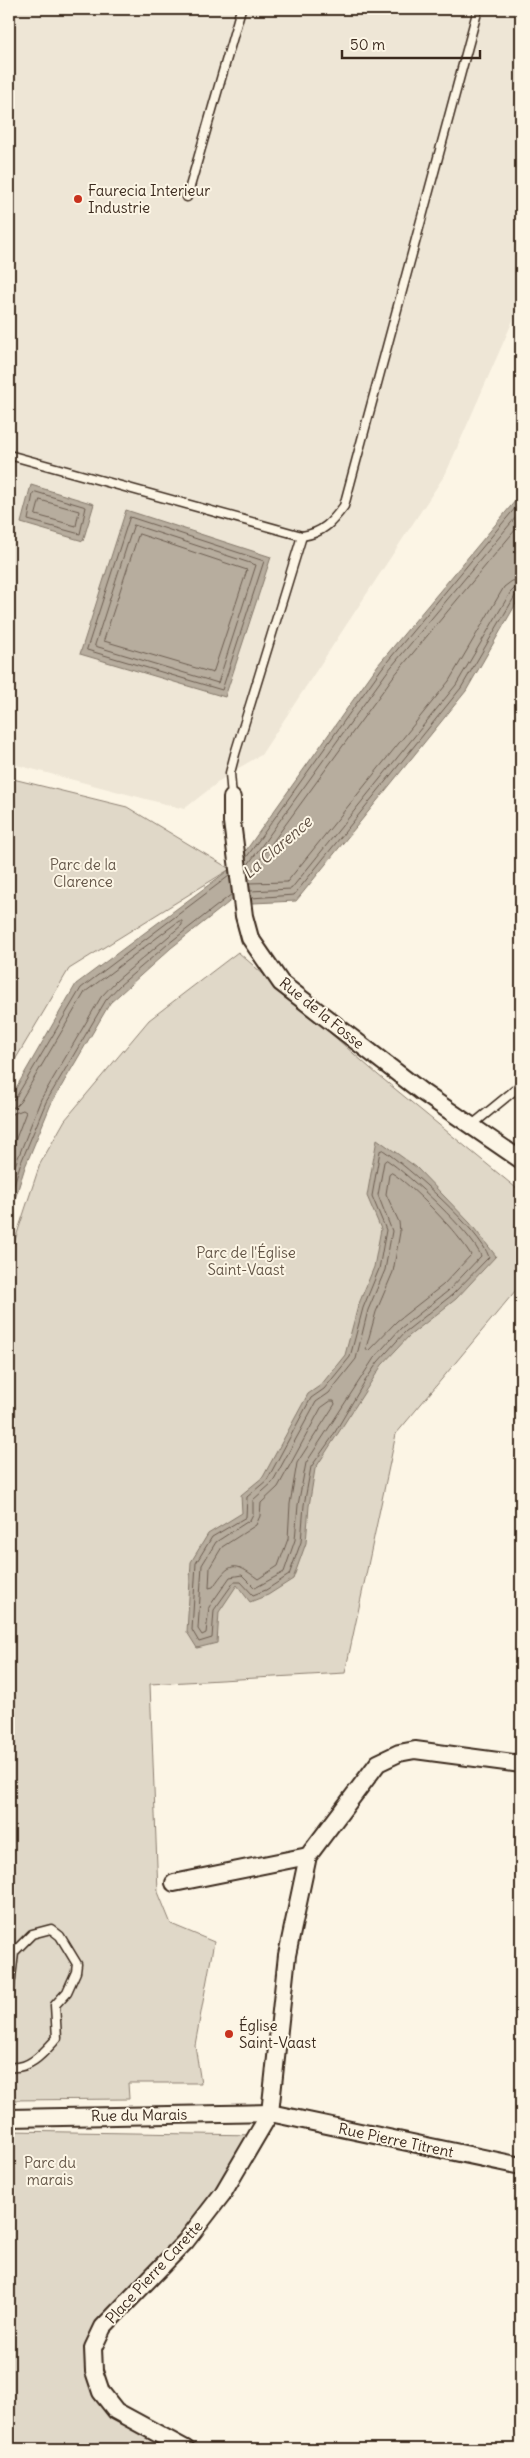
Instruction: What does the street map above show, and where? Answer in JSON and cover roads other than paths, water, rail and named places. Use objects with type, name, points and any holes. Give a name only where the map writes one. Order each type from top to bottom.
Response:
[{"type":"street","name":"Rue de la Fosse","points":[[232,798],[232,822],[244,916],[250,938],[281,983],[422,1092],[521,1160]]},
{"type":"street","points":[[174,1883],[308,1856],[378,1763],[399,1753],[415,1750],[521,1764]]},
{"type":"street","name":"Place Pierre Carette","points":[[186,2449],[116,2412],[101,2392],[94,2371],[93,2348],[103,2327],[186,2241],[223,2193],[270,2113],[287,1955],[308,1856]]},
{"type":"street","name":"Rue du Marais","points":[[9,2118],[270,2113]]},
{"type":"street","name":"Rue Pierre Titrent","points":[[270,2113],[521,2166]]},
{"type":"lane","points":[[187,197],[241,9]]},
{"type":"lane","points":[[9,455],[302,536],[315,534],[331,523],[344,506],[478,9]]},
{"type":"lane","points":[[232,798],[230,773],[234,754],[302,536]]},
{"type":"lane","points":[[472,1125],[521,1085]]},
{"type":"lane","points":[[9,1995],[14,1952],[32,1934],[51,1929],[60,1936],[77,1964],[76,1972],[67,1992],[55,2005],[57,2038],[38,2059],[18,2069],[9,2068]]},
{"type":"water","points":[[31,485],[94,504],[83,541],[21,523]]},
{"type":"water","name":"La Clarence","points":[[521,494],[521,595],[466,691],[296,901],[253,903],[233,899],[171,948],[110,1003],[51,1104],[25,1167],[9,1218],[9,1100],[76,984],[230,869],[247,849],[378,665]]},
{"type":"water","points":[[126,510],[271,557],[225,697],[80,654]]},
{"type":"water","points":[[377,1139],[416,1167],[470,1223],[496,1256],[456,1299],[409,1336],[382,1365],[315,1469],[306,1543],[293,1579],[268,1595],[250,1602],[237,1585],[219,1612],[217,1643],[197,1648],[187,1632],[191,1562],[208,1534],[242,1513],[241,1495],[263,1477],[308,1394],[321,1385],[345,1355],[358,1306],[374,1267],[381,1229],[367,1196]]},
{"type":"place","name":"Faurecia Interieur Industrie","points":[[78,199]]},
{"type":"place","name":"Église Saint-Vaast","points":[[229,2034]]},
{"type":"park label","name":"Parc de la Clarence","points":[[83,872]]},
{"type":"park label","name":"Parc de l'Église Saint-Vaast","points":[[246,1260]]},
{"type":"park label","name":"Parc du marais","points":[[50,2170]]}]
